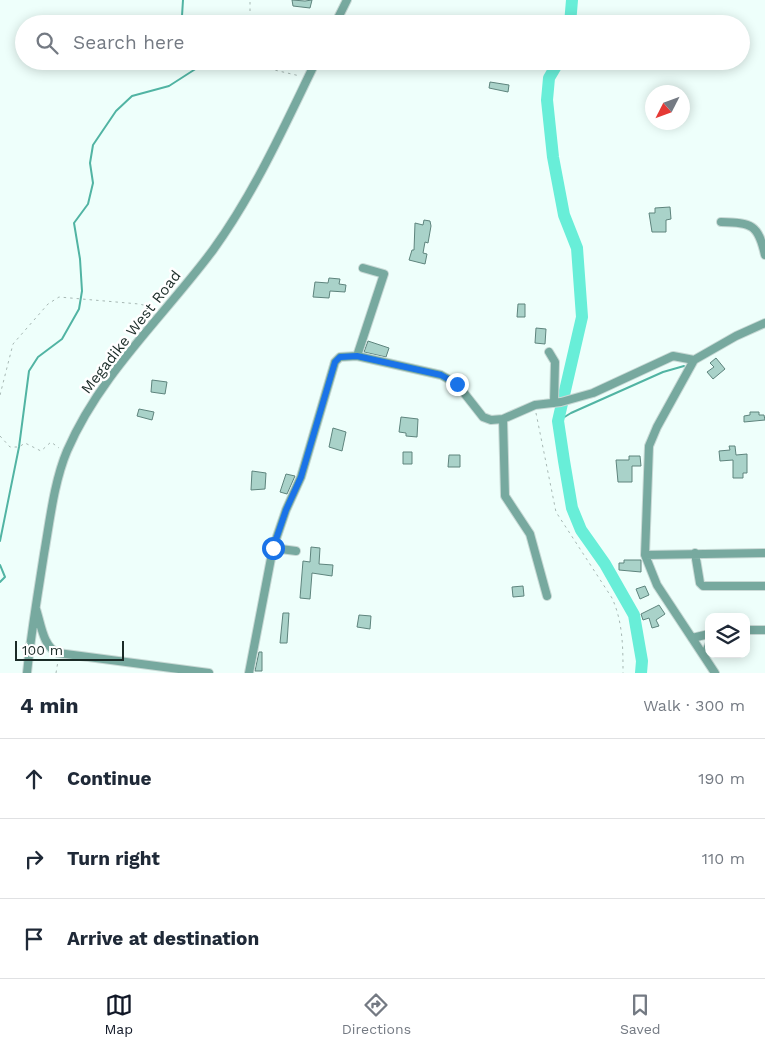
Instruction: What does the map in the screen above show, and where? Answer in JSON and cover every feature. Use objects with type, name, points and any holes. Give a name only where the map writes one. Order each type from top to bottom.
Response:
[{"type":"street","points":[[340,15],[347,0]]},
{"type":"street","name":"Megadike West Road","points":[[27,673],[50,518],[66,452],[96,396],[166,310],[212,250],[232,220],[312,70]]},
{"type":"street","points":[[721,222],[746,222],[752,226],[761,239],[765,255]]},
{"type":"street","points":[[357,356],[384,274],[363,268]]},
{"type":"street","points":[[715,673],[657,585],[645,555],[649,446],[657,427],[694,360],[736,336],[765,323]]},
{"type":"street","points":[[549,352],[555,362],[557,402]]},
{"type":"street","points":[[249,673],[273,548],[286,510],[301,477],[335,362],[340,357],[357,356],[441,375],[457,384],[483,417],[492,420],[503,419],[535,405],[579,398],[672,356],[694,360]]},
{"type":"street","points":[[503,419],[505,496],[530,534],[547,596]]},
{"type":"street","points":[[273,548],[296,552]]},
{"type":"street","points":[[695,553],[700,583],[703,586],[765,586]]},
{"type":"street","points":[[645,555],[765,553]]},
{"type":"street","points":[[36,608],[47,644],[58,653],[209,673]]},
{"type":"street","points":[[750,630],[765,630]]},
{"type":"street","points":[[692,638],[705,635]]},
{"type":"path","points":[[250,0],[250,15]]},
{"type":"path","points":[[274,70],[308,78]]},
{"type":"path","points":[[0,395],[13,344],[48,304],[58,297],[139,304],[166,310]]},
{"type":"path","points":[[535,405],[556,512],[612,598],[618,611],[624,673]]},
{"type":"path","points":[[0,436],[10,447],[19,447],[25,443],[41,451],[51,442],[66,452]]},
{"type":"path","points":[[56,673],[58,653]]},
{"type":"building","points":[[292,0],[312,0],[310,8],[293,6]]},
{"type":"building","points":[[490,82],[509,85],[508,92],[489,88]]},
{"type":"building","points":[[670,207],[671,219],[666,220],[666,232],[652,232],[649,213],[655,213],[655,208]]},
{"type":"building","points":[[424,220],[430,221],[431,226],[428,243],[425,242],[423,253],[427,254],[425,264],[409,260],[412,250],[414,250],[415,223],[423,225]]},
{"type":"building","points":[[329,278],[340,279],[339,284],[346,285],[345,292],[330,291],[329,298],[313,297],[315,282],[328,283]]},
{"type":"building","points":[[518,304],[525,304],[525,317],[517,317]]},
{"type":"building","points":[[536,328],[546,329],[545,344],[535,343]]},
{"type":"building","points":[[368,341],[389,348],[386,357],[364,352]]},
{"type":"building","points":[[716,358],[725,369],[713,379],[707,372],[714,367],[710,363]]},
{"type":"building","points":[[152,380],[167,382],[165,394],[151,392]]},
{"type":"building","points":[[139,409],[154,412],[152,420],[137,416]]},
{"type":"building","points":[[750,412],[759,412],[759,415],[764,415],[765,420],[744,422],[744,416],[750,415]]},
{"type":"building","points":[[401,417],[418,419],[417,437],[406,436],[406,433],[399,432]]},
{"type":"building","points":[[333,428],[346,432],[342,451],[329,447]]},
{"type":"building","points":[[729,446],[735,446],[736,455],[747,454],[747,473],[743,473],[743,478],[733,478],[733,460],[720,461],[719,451],[730,450]]},
{"type":"building","points":[[403,452],[412,452],[412,464],[403,464]]},
{"type":"building","points":[[449,455],[460,455],[460,467],[448,467]]},
{"type":"building","points":[[629,456],[640,456],[641,466],[632,466],[632,482],[618,482],[616,460],[629,460]]},
{"type":"building","points":[[252,471],[266,473],[265,489],[251,490]]},
{"type":"building","points":[[286,474],[295,476],[287,494],[280,492]]},
{"type":"building","points":[[311,547],[320,548],[319,564],[333,565],[332,576],[312,573],[310,599],[300,598],[303,561],[310,562]]},
{"type":"building","points":[[624,560],[641,560],[641,572],[619,570],[619,563],[624,563]]},
{"type":"building","points":[[523,586],[524,596],[513,597],[512,587]]},
{"type":"building","points":[[645,586],[649,595],[640,599],[636,589]]},
{"type":"building","points":[[659,605],[665,614],[656,620],[659,626],[652,628],[649,618],[643,620],[641,614]]},
{"type":"building","points":[[283,613],[289,613],[287,643],[280,643]]},
{"type":"building","points":[[359,615],[371,616],[370,629],[357,627]]},
{"type":"building","points":[[259,652],[262,652],[262,671],[255,671]]},
{"type":"waterway","points":[[182,15],[183,0]]},
{"type":"waterway","points":[[571,15],[572,0]]},
{"type":"waterway","points":[[0,541],[19,447],[29,371],[38,357],[62,339],[79,309],[82,291],[80,259],[74,223],[88,204],[93,183],[90,163],[93,145],[116,111],[132,96],[169,86],[194,70]]},
{"type":"waterway","points":[[554,70],[549,78],[547,100],[553,157],[564,215],[577,248],[582,317],[558,421],[572,508],[581,530],[605,564],[634,615],[642,661],[641,673]]},
{"type":"waterway","points":[[558,421],[571,413],[663,372],[684,366]]},
{"type":"waterway","points":[[0,565],[5,577],[0,582]]},
{"type":"route","points":[[273,548],[286,510],[301,477],[335,362],[340,357],[357,356],[441,375],[457,384]]}]
